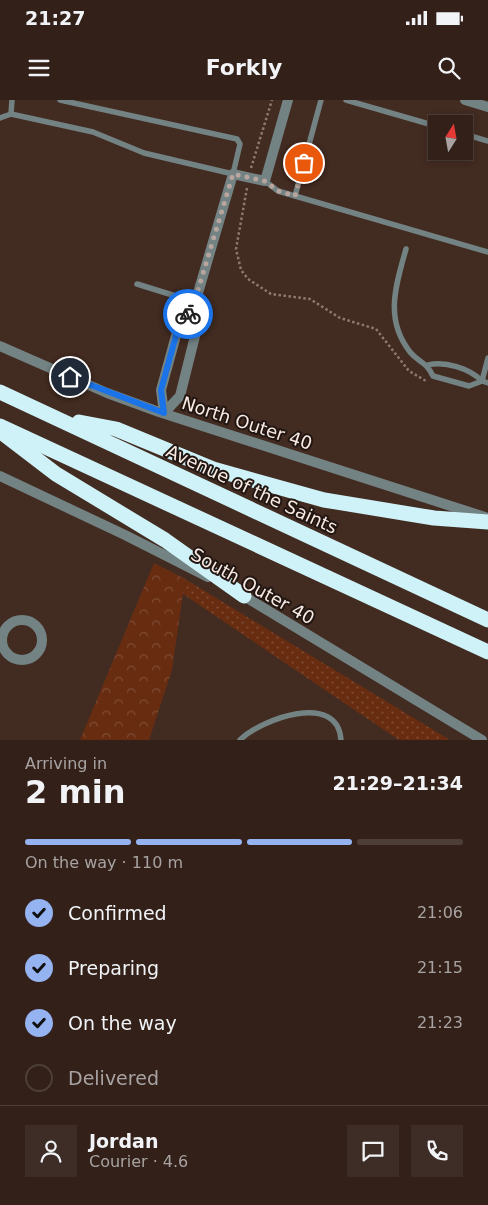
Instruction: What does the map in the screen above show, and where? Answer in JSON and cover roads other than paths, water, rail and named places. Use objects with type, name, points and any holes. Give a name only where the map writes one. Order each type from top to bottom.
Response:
[{"type":"highway","name":"Avenue of the Saints","points":[[0,392],[488,620]]},
{"type":"highway","points":[[58,418],[116,429],[213,469],[324,500],[426,516],[488,522]]},
{"type":"highway","points":[[0,426],[488,652]]},
{"type":"highway","points":[[0,431],[56,474],[165,540],[244,596]]},
{"type":"street","points":[[164,413],[161,390],[180,321],[194,306],[233,174],[265,181],[288,100]]},
{"type":"street","points":[[465,100],[488,107]]},
{"type":"street","points":[[164,413],[180,396],[198,324],[194,306]]},
{"type":"street","name":"North Outer 40","points":[[0,346],[107,393],[488,518]]},
{"type":"street","name":"South Outer 40","points":[[0,476],[117,531],[244,596],[482,740]]},
{"type":"street","points":[[16,620],[28,620],[39,628],[42,634],[40,649],[33,657],[26,660],[13,658],[2,644],[2,630],[16,620]]},
{"type":"lane","points":[[11,114],[12,100]]},
{"type":"lane","points":[[0,118],[11,114],[93,132],[144,153],[233,174],[240,144],[237,139],[60,100]]},
{"type":"lane","points":[[295,196],[321,100]]},
{"type":"lane","points":[[346,100],[428,124]]},
{"type":"lane","points":[[473,136],[488,140]]},
{"type":"lane","points":[[265,181],[278,191],[488,252]]},
{"type":"lane","points":[[406,249],[395,291],[393,311],[398,333],[410,353],[428,365],[433,376],[469,386],[485,382]]},
{"type":"lane","points":[[137,284],[194,306]]},
{"type":"lane","points":[[485,382],[488,358]]},
{"type":"lane","points":[[428,365],[438,363],[473,372],[485,382]]},
{"type":"lane","points":[[240,740],[252,729],[267,722],[318,713],[327,715],[336,722],[340,729],[341,740]]}]
